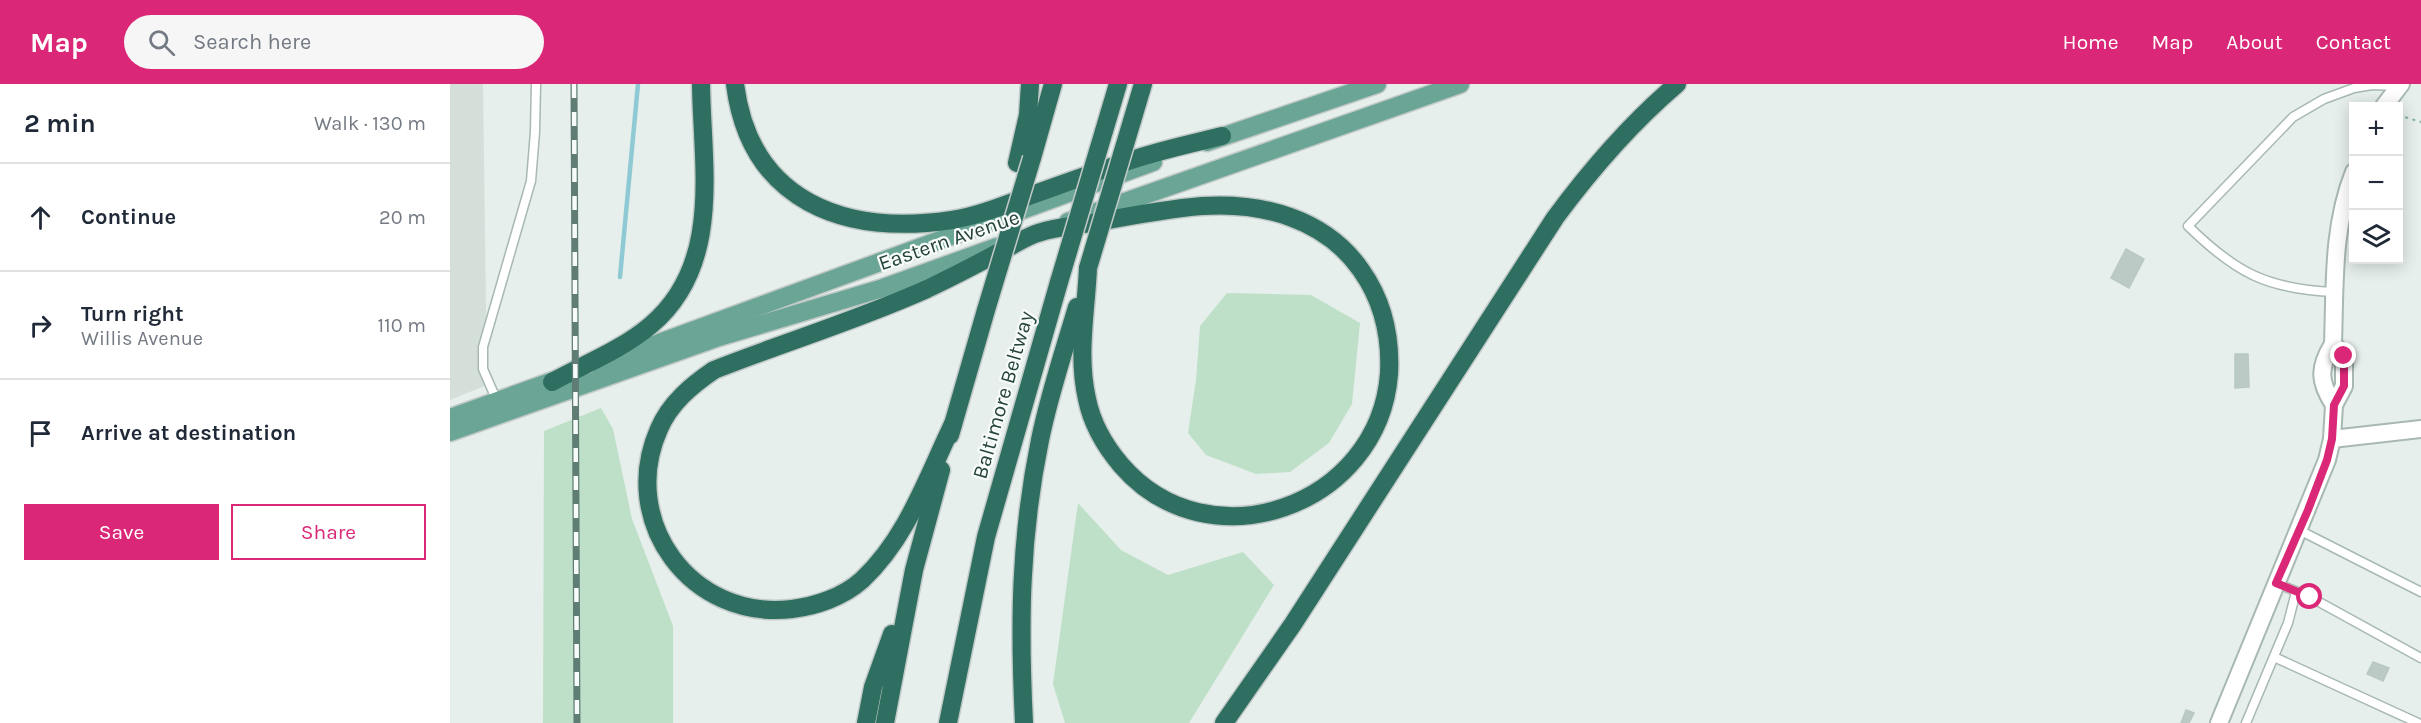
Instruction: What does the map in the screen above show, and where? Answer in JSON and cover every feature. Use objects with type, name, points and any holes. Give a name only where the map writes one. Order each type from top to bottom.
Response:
[{"type":"highway","points":[[552,381],[635,336],[652,324],[673,301],[690,274],[699,249],[704,219],[701,84]]},
{"type":"highway","points":[[735,84],[738,106],[745,129],[759,156],[775,178],[795,195],[819,208],[843,217],[864,221],[889,223],[952,220],[992,209],[1140,157],[1222,136]]},
{"type":"highway","points":[[1024,160],[1030,84]]},
{"type":"highway","name":"Baltimore Beltway","points":[[885,723],[914,570],[952,424],[968,373],[1024,160],[1053,84]]},
{"type":"highway","name":"Baltimore Beltway","points":[[948,723],[986,537],[1118,84]]},
{"type":"highway","points":[[1024,723],[1020,628],[1021,579],[1033,477],[1047,410],[1143,84]]},
{"type":"highway","points":[[1224,723],[1293,624],[1555,218],[1601,158],[1625,132],[1677,84]]},
{"type":"highway","points":[[952,424],[909,518],[893,544],[860,581],[825,602],[780,611],[732,603],[713,595],[694,582],[678,566],[656,530],[647,489],[651,450],[673,405],[691,386],[714,370],[927,289],[1038,233],[1161,210],[1234,206],[1262,208],[1286,215],[1324,234],[1343,249],[1373,287],[1388,336],[1388,389],[1372,434],[1359,455],[1342,474],[1319,492],[1271,512],[1244,516],[1192,511],[1171,503],[1148,490],[1128,473],[1110,452],[1097,429],[1087,400],[1082,368],[1088,268]]},
{"type":"highway","points":[[866,723],[873,687],[914,570]]},
{"type":"highway","points":[[1234,723],[1293,624]]},
{"type":"main road","name":"Eastern Avenue","points":[[450,432],[552,381],[1222,136],[1377,84]]},
{"type":"main road","name":"Eastern Avenue","points":[[450,418],[502,406],[882,288],[1460,84]]},
{"type":"street","points":[[2387,102],[2399,85]]},
{"type":"street","points":[[2218,723],[2318,484],[2332,439],[2334,405],[2344,386],[2344,356],[2333,344],[2335,263],[2339,228],[2349,191]]},
{"type":"street","points":[[2332,439],[2421,429]]},
{"type":"lane","points":[[502,406],[483,369],[483,347],[531,181],[536,132],[536,84]]},
{"type":"lane","points":[[2334,292],[2301,290],[2274,284],[2248,273],[2223,257],[2188,226],[2293,117],[2324,99],[2354,88],[2399,85]]},
{"type":"lane","points":[[2299,530],[2421,592]]},
{"type":"lane","points":[[2276,583],[2421,658]]},
{"type":"lane","points":[[2246,723],[2288,623],[2296,592]]},
{"type":"lane","points":[[2274,657],[2418,723]]},
{"type":"path","points":[[2403,117],[2421,122]]},
{"type":"shaded area","points":[[450,84],[483,84],[487,385],[450,400]]},
{"type":"green space","points":[[1227,293],[1311,295],[1360,323],[1352,404],[1329,443],[1290,472],[1256,474],[1206,455],[1188,433],[1196,380],[1200,326]]},
{"type":"green space","points":[[601,408],[613,429],[632,519],[673,626],[673,723],[543,723],[544,431]]},
{"type":"green space","points":[[1078,503],[1121,550],[1168,575],[1243,552],[1274,585],[1189,723],[1065,723],[1053,684]]},
{"type":"building","points":[[2126,249],[2144,259],[2129,288],[2111,278]]},
{"type":"building","points":[[2235,354],[2248,354],[2249,387],[2235,388]]},
{"type":"building","points":[[2373,662],[2389,668],[2383,681],[2367,674]]},
{"type":"building","points":[[2186,710],[2194,713],[2189,723],[2181,723]]},
{"type":"waterway","points":[[620,277],[638,84]]},
{"type":"railway","points":[[574,84],[577,723]]},
{"type":"route","points":[[2310,597],[2276,583],[2327,460],[2332,439],[2334,405],[2344,386],[2344,356]]}]
